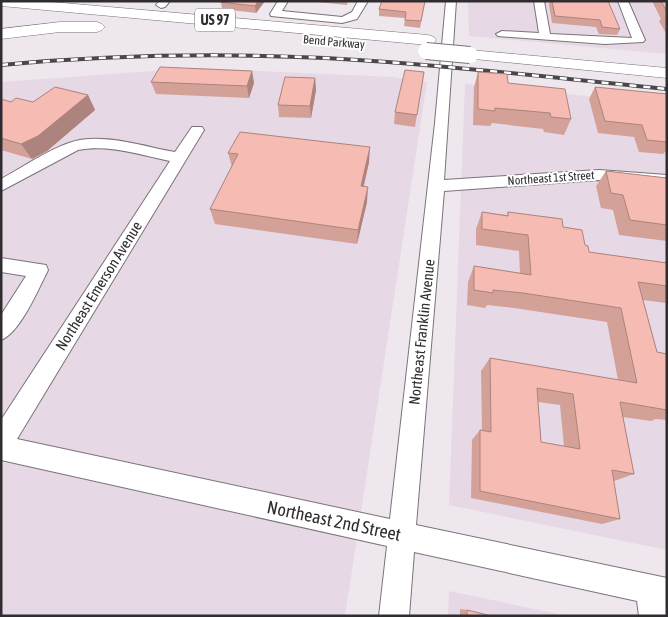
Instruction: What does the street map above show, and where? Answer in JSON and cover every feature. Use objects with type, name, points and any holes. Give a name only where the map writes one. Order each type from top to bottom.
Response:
[{"type":"highway","points":[[62,1],[127,13]]},
{"type":"highway","name":"Bend Parkway","points":[[1,2],[127,13],[470,49],[667,62]]},
{"type":"highway","name":"Bend Parkway","points":[[1,11],[194,29],[427,45]]},
{"type":"highway","points":[[1,34],[60,26],[194,29]]},
{"type":"highway","name":"Bend Parkway","points":[[470,49],[667,73]]},
{"type":"street","points":[[283,1],[275,14],[342,20],[353,18],[358,14],[363,1]]},
{"type":"street","name":"Northeast Franklin Avenue","points":[[394,616],[436,186],[451,1]]},
{"type":"street","points":[[539,1],[545,36]]},
{"type":"street","points":[[502,34],[605,41],[632,42],[639,40],[623,1]]},
{"type":"street","name":"Northeast Emerson Avenue","points":[[1,442],[197,130]]},
{"type":"street","points":[[1,186],[74,146],[84,143],[101,144],[180,158]]},
{"type":"street","name":"Northeast 1st Street","points":[[436,186],[599,175],[667,180]]},
{"type":"street","points":[[1,265],[39,270],[15,312],[1,331]]},
{"type":"street","name":"Northeast 2nd Street","points":[[1,448],[401,536],[657,599]]},
{"type":"shaded area","points":[[468,1],[667,1],[667,54],[469,36]]},
{"type":"shaded area","points":[[194,68],[392,77],[427,82],[345,616],[1,616],[1,82]]},
{"type":"shaded area","points":[[465,84],[667,104],[667,550],[449,505]]},
{"type":"shaded area","points":[[449,591],[568,616],[448,616]]},
{"type":"building","points":[[221,1],[258,1],[255,6]]},
{"type":"building","points":[[382,1],[425,1],[421,21],[405,20],[406,12],[379,9]]},
{"type":"building","points":[[552,1],[608,1],[620,29],[602,27],[600,20],[555,16]]},
{"type":"building","points":[[661,1],[667,1],[667,12]]},
{"type":"building","points":[[160,67],[252,71],[247,86],[151,82]]},
{"type":"building","points":[[405,70],[424,72],[417,115],[395,112]]},
{"type":"building","points":[[478,72],[507,74],[508,83],[565,89],[571,119],[551,117],[550,113],[495,108],[495,111],[478,109]]},
{"type":"building","points":[[285,77],[315,78],[310,106],[278,105]]},
{"type":"building","points":[[55,87],[88,95],[38,136],[21,144],[1,138],[1,99],[11,102],[16,98],[33,102]]},
{"type":"building","points":[[595,87],[667,94],[667,142],[647,140],[642,125],[605,121]]},
{"type":"building","points":[[240,132],[370,147],[361,186],[368,187],[358,230],[210,209],[238,154],[228,153]]},
{"type":"building","points":[[606,171],[667,178],[667,225],[630,220],[623,195],[611,193]]},
{"type":"building","points":[[482,212],[508,216],[508,212],[562,219],[563,227],[582,230],[585,245],[588,246],[589,252],[667,263],[667,286],[638,282],[657,352],[667,354],[667,410],[620,402],[634,474],[612,470],[620,519],[480,491],[480,430],[491,432],[490,358],[637,383],[621,308],[523,293],[493,290],[493,293],[474,290],[474,266],[531,275],[528,235],[482,229]],"holes":[[[537,388],[573,394],[580,449],[541,442]]]},
{"type":"building","points":[[467,610],[492,616],[467,616]]},
{"type":"railway","points":[[1,65],[122,57],[284,56],[410,64],[667,89]]}]
